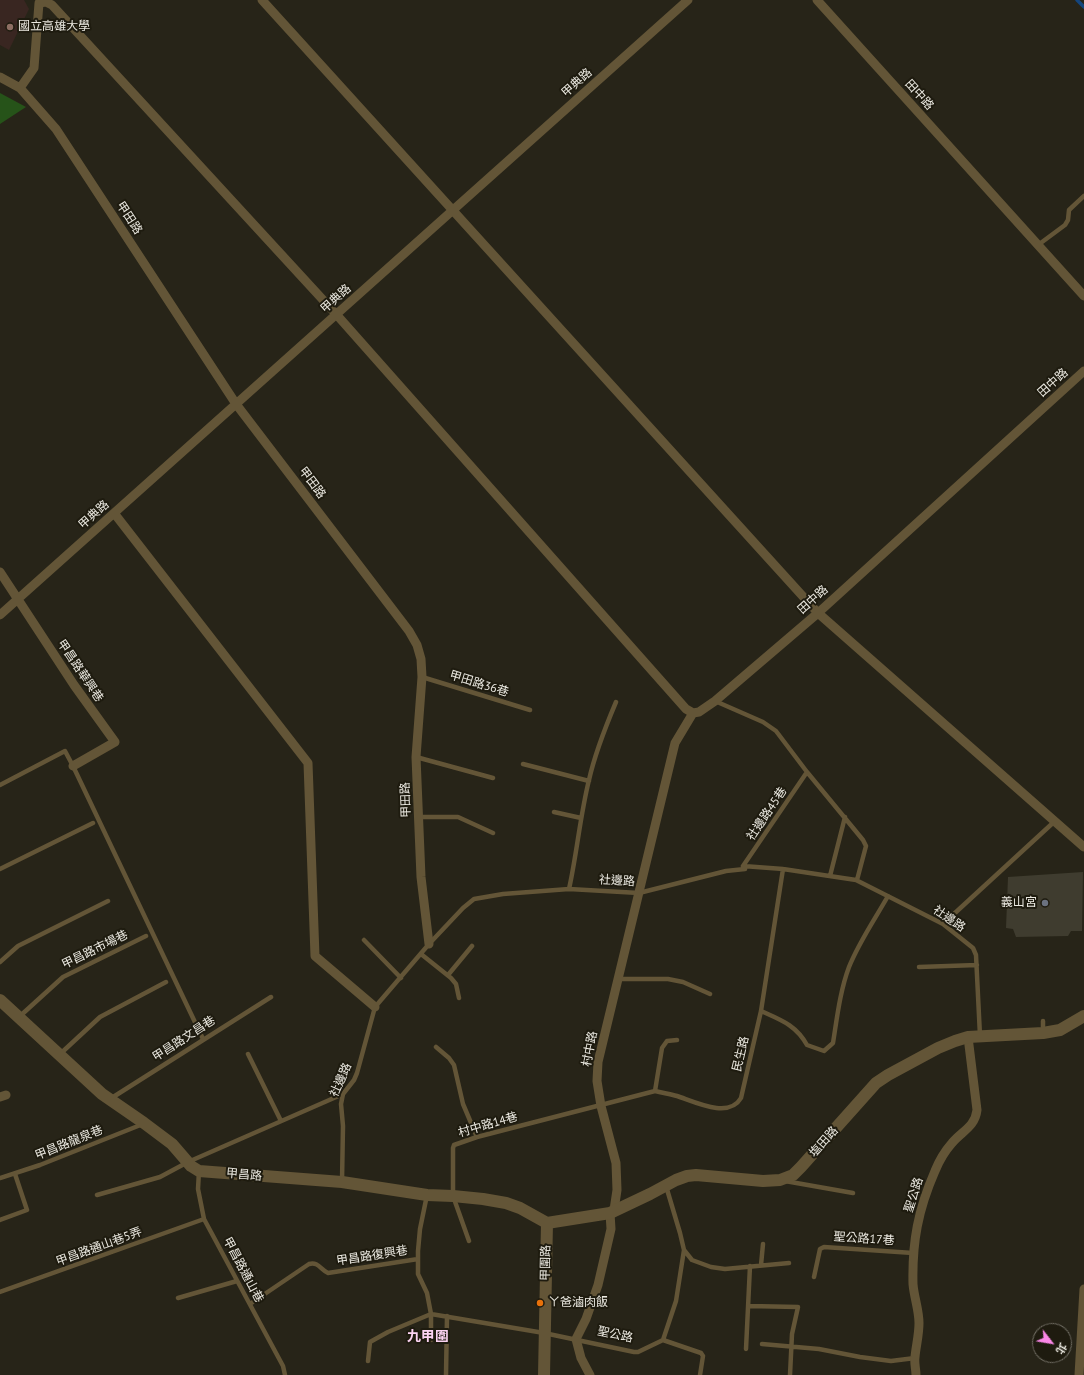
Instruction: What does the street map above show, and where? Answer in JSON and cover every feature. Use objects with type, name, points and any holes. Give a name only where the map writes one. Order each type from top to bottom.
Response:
[{"type":"street","points":[[262,0],[818,613],[1084,847]]},
{"type":"street","name":"甲典路","points":[[0,615],[688,0]]},
{"type":"street","name":"田中路","points":[[817,0],[1084,296]]},
{"type":"street","points":[[20,88],[34,68],[39,3],[46,2],[52,5],[336,314],[686,709],[693,713],[675,743],[639,893]]},
{"type":"street","name":"甲田路","points":[[0,77],[20,88],[56,129],[236,404],[409,631],[416,644],[421,659],[422,677],[416,757],[421,877],[429,944]]},
{"type":"street","name":"田中路","points":[[693,713],[699,712],[715,701],[818,613],[1084,371]]},
{"type":"street","points":[[114,513],[308,762],[315,956],[375,1007]]},
{"type":"street","name":"甲昌路華興巷","points":[[0,572],[74,685],[115,742],[73,766]]},
{"type":"street","name":"村中路","points":[[576,1339],[586,1319],[598,1285],[611,1229],[612,1212],[617,1190],[616,1163],[601,1105],[597,1081],[598,1062],[639,893]]},
{"type":"street","points":[[0,1000],[102,1094],[172,1144],[188,1162],[199,1171]]},
{"type":"street","name":"塩田路","points":[[547,1223],[612,1212],[687,1176],[696,1175],[763,1181],[780,1180],[793,1175],[801,1168],[876,1083],[888,1075],[938,1048],[974,1036],[1043,1027],[1060,1030],[1084,1016]]},
{"type":"street","name":"聖公路","points":[[916,1375],[915,1358],[919,1323],[913,1286],[913,1253],[915,1237],[921,1207],[935,1171],[945,1152],[976,1117],[974,1036]]},
{"type":"street","name":"甲昌路","points":[[199,1171],[342,1182],[427,1195],[453,1196],[506,1203],[520,1208],[547,1223]]},
{"type":"street","name":"甲圍路","points":[[544,1375],[547,1223]]},
{"type":"street","points":[[1079,1375],[1084,1288]]},
{"type":"street","points":[[576,1339],[581,1358],[590,1375]]},
{"type":"lane","points":[[1038,245],[1065,225],[1068,220],[1069,210],[1084,196]]},
{"type":"lane","name":"甲田路36巷","points":[[422,677],[530,710]]},
{"type":"lane","points":[[715,701],[763,722],[776,731],[807,772],[845,817],[866,846],[857,880]]},
{"type":"lane","points":[[569,889],[589,781],[600,739],[616,702]]},
{"type":"lane","points":[[0,785],[64,751],[73,766],[203,1039]]},
{"type":"lane","points":[[416,757],[494,778]]},
{"type":"lane","points":[[523,764],[589,781]]},
{"type":"lane","name":"社邊路45巷","points":[[744,866],[807,772]]},
{"type":"lane","points":[[554,812],[582,818]]},
{"type":"lane","points":[[419,817],[458,817],[493,833]]},
{"type":"lane","points":[[830,876],[845,817]]},
{"type":"lane","points":[[943,924],[1055,821]]},
{"type":"lane","points":[[0,869],[93,823]]},
{"type":"lane","name":"社邊路","points":[[342,1182],[343,1126],[341,1104],[343,1094],[354,1080],[357,1073],[375,1007],[429,944],[463,908],[474,899],[503,894],[569,889],[639,893],[726,871],[745,869],[744,866],[783,868],[857,880],[943,924],[973,948],[976,955],[977,965],[974,1036]]},
{"type":"lane","name":"民生路","points":[[601,1105],[655,1091],[710,1107],[724,1108],[738,1104],[741,1098],[761,1011],[783,868]]},
{"type":"lane","points":[[761,1011],[787,1022],[801,1035],[806,1045],[824,1051],[829,1048],[833,1043],[844,983],[849,967],[888,896]]},
{"type":"lane","points":[[0,962],[18,946],[108,901]]},
{"type":"lane","name":"甲昌路市場巷","points":[[19,1018],[63,977],[146,936]]},
{"type":"lane","points":[[364,940],[401,978]]},
{"type":"lane","points":[[448,975],[472,946]]},
{"type":"lane","points":[[421,954],[448,975],[456,984],[459,998]]},
{"type":"lane","points":[[919,968],[977,965]]},
{"type":"lane","points":[[618,979],[668,978],[683,982],[710,994]]},
{"type":"lane","points":[[59,1055],[100,1017],[166,982]]},
{"type":"lane","name":"甲昌路文昌巷","points":[[109,1100],[271,997]]},
{"type":"lane","points":[[655,1091],[662,1048],[668,1041],[677,1040]]},
{"type":"lane","points":[[436,1047],[449,1058],[454,1065],[463,1104],[477,1137]]},
{"type":"lane","points":[[248,1054],[281,1121]]},
{"type":"lane","points":[[97,1195],[160,1177],[188,1162],[343,1094]]},
{"type":"lane","name":"村中路14巷","points":[[469,1241],[453,1196],[454,1145],[477,1137],[601,1105]]},
{"type":"lane","name":"甲昌路龍泉巷","points":[[0,1178],[40,1165],[144,1123]]},
{"type":"lane","name":"甲昌路通山巷","points":[[199,1171],[198,1189],[204,1220],[283,1366],[285,1375]]},
{"type":"lane","points":[[0,1220],[27,1210],[15,1174]]},
{"type":"lane","points":[[780,1180],[853,1193]]},
{"type":"lane","points":[[666,1186],[684,1250],[676,1301],[663,1340],[701,1353],[703,1356],[700,1375]]},
{"type":"lane","name":"甲昌路復興巷","points":[[427,1195],[420,1229],[418,1274],[427,1293],[431,1314],[431,1340]]},
{"type":"lane","name":"甲昌路通山巷5弄","points":[[0,1292],[204,1220]]},
{"type":"lane","points":[[761,1265],[763,1244]]},
{"type":"lane","name":"聖公路17巷","points":[[814,1277],[820,1248],[824,1246],[913,1253]]},
{"type":"lane","points":[[684,1250],[692,1260],[711,1267],[725,1269],[789,1263]]},
{"type":"lane","name":"甲昌路復興巷","points":[[250,1304],[309,1264],[317,1264],[328,1273],[418,1259]]},
{"type":"lane","points":[[746,1350],[750,1266]]},
{"type":"lane","points":[[178,1298],[237,1281]]},
{"type":"lane","points":[[749,1306],[798,1307],[792,1334],[790,1375]]},
{"type":"lane","points":[[368,1361],[370,1342],[388,1332],[431,1314],[544,1333]]},
{"type":"lane","points":[[446,1375],[447,1316]]},
{"type":"lane","name":"聖公路","points":[[544,1333],[638,1352],[663,1340]]},
{"type":"lane","points":[[762,1344],[819,1349],[891,1361],[915,1358]]},
{"type":"shaded area","name":"國立高雄大學","points":[[0,0],[24,0],[29,9],[9,50],[0,45]]},
{"type":"green space","points":[[0,93],[26,107],[0,124]]},
{"type":"building","name":"義山宮","points":[[1083,872],[1082,931],[1071,931],[1068,936],[1016,937],[1013,929],[1006,928],[1008,877]]},
{"type":"waterway","points":[[1077,0],[1084,7]]},
{"type":"place","name":"國立高雄大學","points":[[10,27]]},
{"type":"place","name":"義山宮","points":[[1045,903]]},
{"type":"place","name":"ㄚ爸滷肉飯","points":[[540,1303]]},
{"type":"district","name":"九甲圍","points":[[428,1337]]}]
